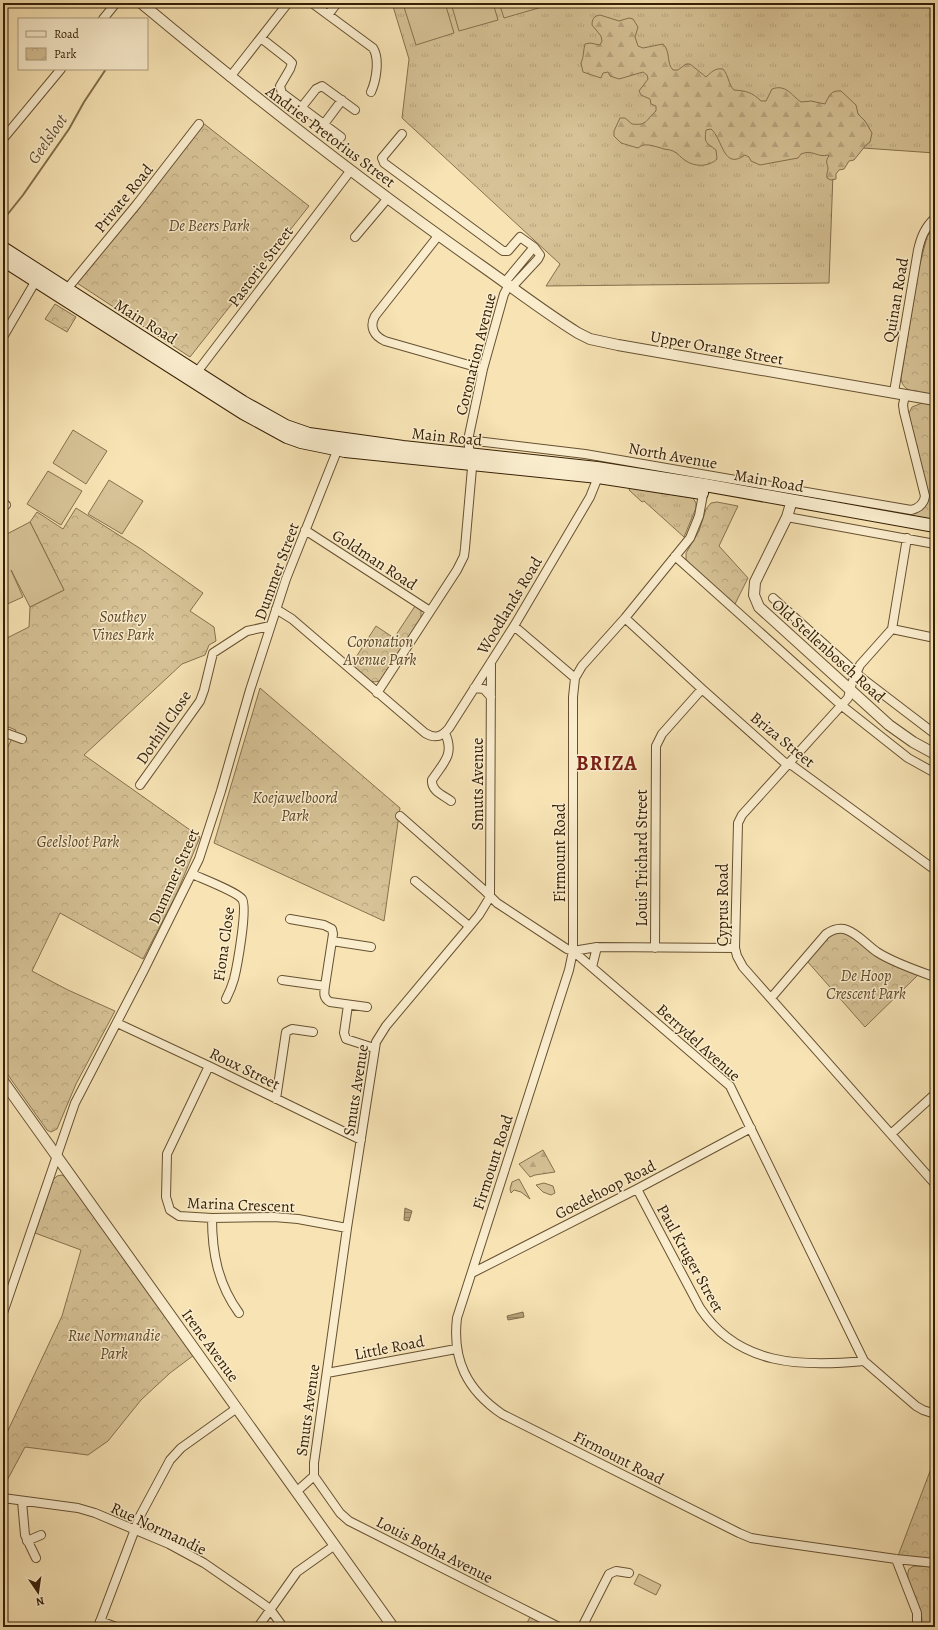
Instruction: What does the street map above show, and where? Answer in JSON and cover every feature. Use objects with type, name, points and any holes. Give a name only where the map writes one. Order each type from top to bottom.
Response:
[{"type":"main road","name":"Main Road","points":[[3,248],[38,277],[194,376],[286,426],[338,445],[471,459],[597,468],[790,509],[935,533]]},
{"type":"main road","name":"Main Road","points":[[3,260],[67,289],[194,376]]},
{"type":"main road","name":"Main Road","points":[[471,459],[704,490]]},
{"type":"main road","name":"Main Road","points":[[790,509],[935,526]]},
{"type":"street","points":[[104,18],[116,3]]},
{"type":"street","name":"Andries Pretorius Street","points":[[141,3],[230,77],[351,170],[438,236],[509,285]]},
{"type":"street","points":[[230,77],[288,3]]},
{"type":"street","points":[[312,3],[375,50],[376,70],[371,92]]},
{"type":"street","points":[[328,14],[337,3]]},
{"type":"street","points":[[261,38],[291,62],[292,65],[281,84],[280,88],[282,93],[341,137]]},
{"type":"street","points":[[3,139],[60,70]]},
{"type":"street","points":[[301,108],[316,89],[320,86],[324,86],[355,110]]},
{"type":"street","points":[[324,124],[342,100]]},
{"type":"street","name":"Private Road","points":[[67,289],[137,204],[199,124]]},
{"type":"street","points":[[402,134],[382,158],[384,163],[503,251],[508,251],[520,237],[534,247],[540,255],[528,269],[509,285]]},
{"type":"street","name":"Pastorie Street","points":[[194,376],[351,170]]},
{"type":"street","points":[[355,238],[388,198]]},
{"type":"street","name":"Quinan Road","points":[[894,392],[918,250],[922,234],[929,223],[935,218]]},
{"type":"street","points":[[438,236],[375,316],[372,329],[377,337],[385,341],[483,370]]},
{"type":"street","points":[[509,285],[521,263],[534,247]]},
{"type":"street","points":[[3,337],[38,277]]},
{"type":"street","name":"Upper Orange Street","points":[[509,285],[566,326],[590,339],[935,400]]},
{"type":"street","name":"Coronation Avenue","points":[[377,693],[457,570],[464,556],[471,459],[468,440],[483,370],[504,294],[509,285]]},
{"type":"street","name":"North Avenue","points":[[468,440],[585,454],[911,510],[923,504],[925,496],[904,412],[903,405],[905,395]]},
{"type":"street","name":"Dummer Street","points":[[3,1313],[75,1103],[192,874],[207,837],[250,690],[286,578],[338,445]]},
{"type":"street","name":"Woodlands Road","points":[[445,733],[514,626],[590,497],[598,477]]},
{"type":"street","name":"Firmount Road","points":[[704,490],[699,516],[690,538],[625,618],[582,666],[575,678],[573,697],[573,951],[569,970],[458,1318],[455,1335],[456,1349],[463,1368],[478,1394],[488,1404],[502,1414],[739,1533],[759,1540],[896,1560],[935,1563]]},
{"type":"street","points":[[790,509],[935,544]]},
{"type":"street","name":"Old Stellenbosch Road","points":[[790,509],[755,582],[754,595],[756,602],[763,612],[890,725],[912,742],[935,754]]},
{"type":"street","name":"Goldman Road","points":[[305,530],[430,611]]},
{"type":"street","points":[[907,538],[892,630],[935,638]]},
{"type":"street","points":[[675,556],[841,705],[908,758],[935,773]]},
{"type":"street","points":[[773,598],[857,673],[935,734]]},
{"type":"street","points":[[276,609],[292,619],[425,733],[434,737],[442,736],[445,733],[449,741],[450,751],[432,780],[432,784],[434,790],[451,801]]},
{"type":"street","name":"Briza Street","points":[[625,618],[784,762],[789,764],[935,870]]},
{"type":"street","name":"Dorhill Close","points":[[140,785],[200,701],[213,653],[241,634],[258,628],[270,626]]},
{"type":"street","points":[[514,626],[575,678]]},
{"type":"street","name":"Cyprus Road","points":[[892,630],[860,665],[848,697],[742,815],[738,823],[735,948],[737,956],[743,967],[935,1184]]},
{"type":"street","name":"Smuts Avenue","points":[[296,1492],[314,1476],[314,1463],[374,1048],[378,1038],[386,1026],[470,926],[485,906],[490,896],[491,662]]},
{"type":"street","points":[[474,688],[484,689],[491,697]]},
{"type":"street","name":"Louis Trichard Street","points":[[655,948],[656,746],[662,734],[702,689]]},
{"type":"street","points":[[3,732],[22,739]]},
{"type":"street","name":"Berrydel Avenue","points":[[400,816],[497,903],[567,949],[573,951],[728,1083],[733,1089],[864,1361],[916,1406],[935,1414]]},
{"type":"street","name":"Fiona Close","points":[[192,874],[237,895],[244,903],[236,965],[231,989],[226,999]]},
{"type":"street","points":[[415,881],[470,926]]},
{"type":"street","points":[[290,919],[329,926],[332,931],[332,941],[324,986],[324,996],[328,1000],[367,1008]]},
{"type":"street","points":[[771,998],[826,934],[840,928],[851,932],[878,952],[935,977]]},
{"type":"street","points":[[332,941],[371,947]]},
{"type":"street","points":[[592,967],[592,962],[597,947]]},
{"type":"street","points":[[573,951],[597,947],[735,948]]},
{"type":"street","points":[[282,980],[324,986]]},
{"type":"street","points":[[348,1005],[344,1033],[346,1039],[374,1048]]},
{"type":"street","name":"Roux Street","points":[[117,1023],[361,1140]]},
{"type":"street","points":[[276,1099],[286,1032],[292,1029],[313,1032]]},
{"type":"street","name":"Marina Crescent","points":[[209,1066],[167,1154],[165,1192],[167,1204],[170,1210],[179,1216],[212,1218],[274,1217],[347,1228]]},
{"type":"street","name":"Irene Avenue","points":[[4,1083],[393,1627]]},
{"type":"street","points":[[891,1134],[935,1094]]},
{"type":"street","name":"Goedehoop Road","points":[[472,1273],[637,1189],[751,1128]]},
{"type":"street","name":"Paul Kruger Street","points":[[637,1189],[700,1308],[710,1324],[722,1335],[750,1352],[776,1359],[817,1364],[864,1361]]},
{"type":"street","points":[[212,1218],[214,1258],[229,1299],[239,1313]]},
{"type":"street","name":"Little Road","points":[[327,1373],[456,1349]]},
{"type":"street","points":[[116,1627],[99,1624],[140,1516],[154,1487],[175,1454],[237,1408]]},
{"type":"street","name":"Louis Botha Avenue","points":[[314,1476],[340,1513],[349,1521],[559,1627]]},
{"type":"street","name":"Rue Normandie","points":[[3,1498],[78,1508],[169,1544],[193,1556],[270,1609],[283,1627]]},
{"type":"street","points":[[22,1501],[23,1528],[27,1541],[36,1558]]},
{"type":"street","points":[[27,1541],[42,1535]]},
{"type":"street","points":[[258,1627],[297,1572],[335,1545]]},
{"type":"street","points":[[896,1560],[917,1613],[917,1627]]},
{"type":"street","points":[[582,1627],[609,1574],[616,1571],[629,1573]]},
{"type":"green space","points":[[392,3],[935,3],[935,153],[834,146],[829,283],[546,286],[560,264],[402,118],[409,59]]},
{"type":"green space","points":[[417,3],[445,3],[454,33],[416,45],[404,7]]},
{"type":"green space","points":[[451,3],[493,3],[498,20],[459,31]]},
{"type":"green space","points":[[499,3],[541,3],[542,7],[504,18]]},
{"type":"green space","points":[[600,15],[619,21],[629,18],[633,19],[638,27],[635,37],[638,46],[643,48],[663,44],[667,50],[673,70],[678,70],[686,64],[690,64],[706,77],[715,70],[723,69],[734,90],[749,92],[761,101],[766,101],[772,89],[781,88],[788,91],[801,102],[811,101],[825,104],[829,96],[835,91],[841,91],[856,105],[858,114],[865,121],[872,133],[870,142],[854,160],[849,161],[844,169],[839,170],[836,174],[836,179],[831,180],[827,178],[828,155],[824,156],[809,152],[801,154],[798,158],[760,165],[751,161],[749,157],[745,155],[738,159],[732,159],[724,152],[711,129],[706,130],[705,138],[706,142],[716,150],[717,159],[706,165],[690,163],[670,150],[649,145],[643,145],[638,148],[621,143],[614,136],[614,131],[620,118],[625,118],[632,124],[644,123],[656,111],[656,106],[651,104],[650,99],[641,95],[639,91],[648,79],[647,75],[643,72],[619,79],[610,76],[608,72],[603,73],[601,78],[583,72],[581,63],[585,44],[590,43],[600,45],[602,41],[601,36],[592,25],[594,18]]},
{"type":"green space","name":"De Beers Park","points":[[203,123],[309,206],[190,357],[77,283]]},
{"type":"green space","points":[[935,225],[935,395],[909,390],[902,383],[901,378],[918,271],[927,237]]},
{"type":"green space","points":[[55,304],[76,317],[67,332],[45,319]]},
{"type":"green space","points":[[922,403],[935,405],[935,521],[909,516],[909,514],[921,510],[926,505],[908,415],[912,407]]},
{"type":"green space","points":[[73,430],[107,451],[86,484],[53,463]]},
{"type":"green space","points":[[48,471],[82,491],[61,525],[27,504]]},
{"type":"green space","points":[[109,480],[143,501],[122,534],[88,514]]},
{"type":"green space","points":[[630,488],[693,498],[696,503],[696,508],[684,537],[644,501],[642,502],[629,490]]},
{"type":"green space","points":[[717,502],[738,506],[719,546],[748,578],[735,604],[688,563],[686,559],[686,553],[699,531],[706,509],[711,503]]},
{"type":"green space","points":[[76,508],[141,549],[203,593],[190,611],[214,627],[216,641],[209,645],[205,655],[182,664],[84,755],[200,837],[176,895],[143,959],[60,913],[32,971],[68,990],[115,1011],[76,1084],[57,1129],[51,1132],[47,1130],[3,1068],[3,757],[16,730],[3,725],[3,640],[29,627],[30,607],[64,590],[30,522],[37,512],[63,529]]},
{"type":"green space","points":[[30,522],[64,590],[30,607],[11,570],[23,597],[3,606],[3,564],[7,562],[3,554],[3,536]]},
{"type":"green space","name":"Coronation Avenue Park","points":[[415,606],[421,610],[421,618],[381,680],[373,682],[365,678],[351,665],[376,626],[394,638]]},
{"type":"green space","name":"Koejawelboord Park","points":[[260,688],[400,808],[384,921],[214,843]]},
{"type":"green space","name":"De Hoop Crescent Park","points":[[840,932],[850,935],[879,958],[919,974],[865,1027],[807,961],[830,935]]},
{"type":"green space","points":[[543,1150],[555,1172],[530,1177],[519,1164]]},
{"type":"green space","name":"Rue Normandie Park","points":[[62,1175],[65,1177],[194,1355],[170,1373],[141,1400],[108,1441],[88,1455],[25,1447],[3,1488],[3,1441],[62,1316],[81,1250],[35,1233],[53,1180],[57,1176]]},
{"type":"green space","points":[[519,1179],[530,1199],[521,1192],[514,1190],[511,1193],[510,1189],[512,1182]]},
{"type":"green space","points":[[544,1183],[553,1186],[555,1193],[551,1195],[543,1192],[536,1185]]},
{"type":"green space","points":[[935,1458],[935,1559],[898,1556]]},
{"type":"green space","points":[[914,1566],[935,1567],[935,1627],[921,1627],[921,1612],[911,1590],[908,1576],[909,1569]]},
{"type":"green space","points":[[639,1574],[661,1585],[656,1595],[634,1584]]},
{"type":"green space","points":[[530,1617],[550,1627],[525,1627]]},
{"type":"shaded area","points":[[405,1208],[412,1211],[409,1221],[404,1220]]},
{"type":"shaded area","points":[[523,1312],[524,1317],[508,1320],[507,1316]]},
{"type":"waterway","name":"Geelsloot","points":[[3,220],[23,195],[69,129],[84,102],[105,70]]},
{"type":"district","name":"BRIZA","points":[[607,763]]},
{"type":"park label","name":"Southey Vines Park","points":[[123,625]]},
{"type":"park label","name":"Geelsloot Park","points":[[78,841]]}]
